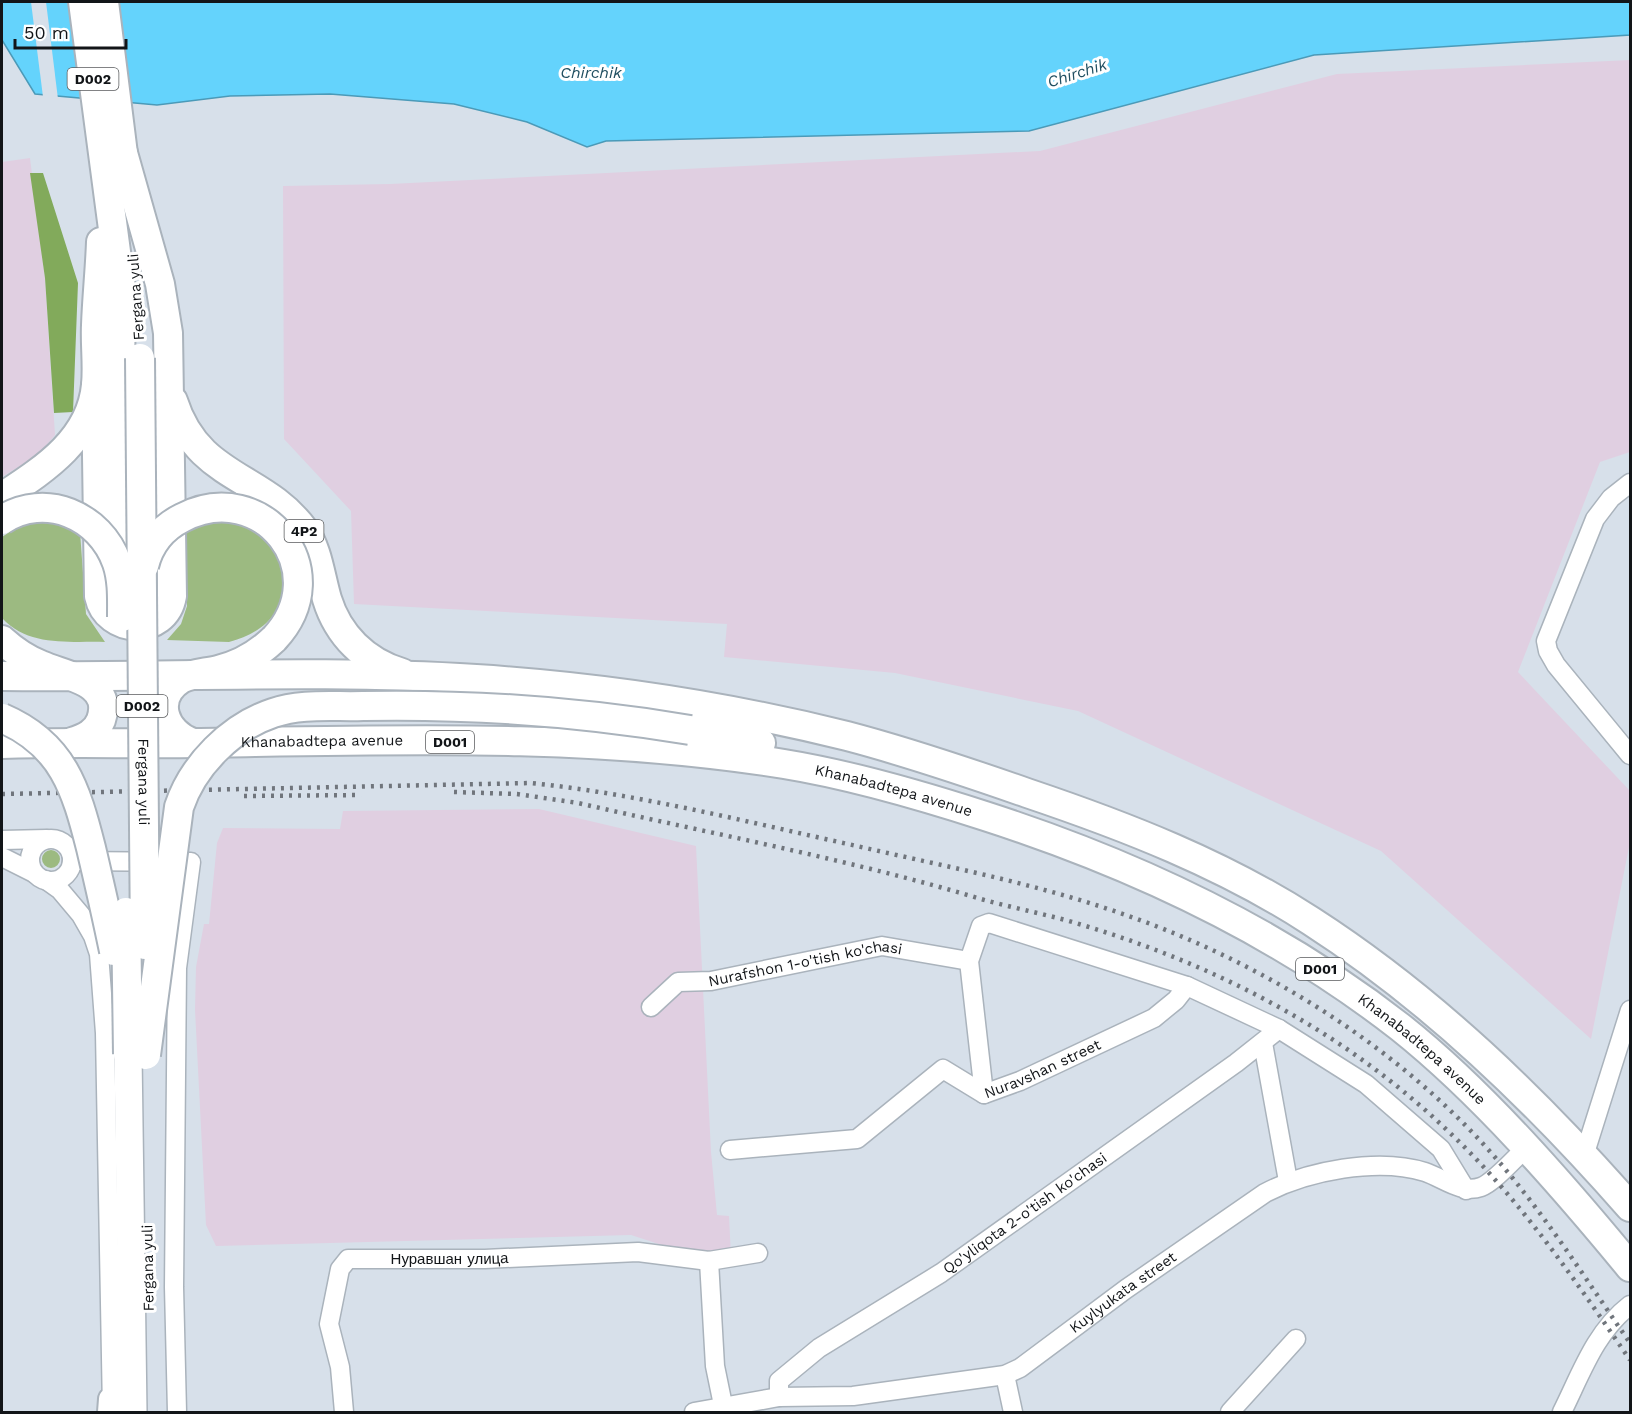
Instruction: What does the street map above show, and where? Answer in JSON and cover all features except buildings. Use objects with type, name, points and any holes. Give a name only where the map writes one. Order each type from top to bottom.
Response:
[{"type":"highway","name":"D002","points":[[83,2],[113,155]]},
{"type":"highway","name":"D002","points":[[104,2],[113,155]]},
{"type":"highway","name":"Fergana yuli","points":[[113,155],[137,284],[130,358],[137,1055]]},
{"type":"highway","name":"4P2","points":[[113,155],[160,284],[168,333],[168,376],[180,418],[200,449],[216,465],[280,505],[304,530],[316,555],[330,608],[348,639],[368,657],[392,670],[434,677]]},
{"type":"highway","points":[[113,155],[96,326],[99,596],[105,612],[115,621],[127,626],[141,626],[160,618],[169,609],[172,596],[168,376]]},
{"type":"highway","points":[[2,497],[44,470],[66,448],[83,423],[96,386]]},
{"type":"highway","points":[[2,520],[17,512],[35,508],[53,508],[76,515],[90,524],[107,543],[132,581],[146,560],[154,542],[178,520],[196,511],[215,507],[234,508],[250,513],[268,523],[284,538],[297,566],[299,592],[295,607],[285,627],[257,654],[241,663],[183,678],[166,696],[164,708],[166,720],[172,731],[181,739],[193,743]]},
{"type":"highway","points":[[2,640],[31,661],[85,680],[101,698],[103,710],[94,732],[84,739],[72,742]]},
{"type":"highway","name":"D001","points":[[2,676],[434,677],[595,689],[712,707],[813,728],[973,775],[1148,836],[1270,896],[1388,975],[1492,1064],[1584,1156],[1630,1207]]},
{"type":"highway","points":[[137,1055],[180,807],[199,769],[218,748],[242,728],[285,709],[393,705],[563,714],[690,730],[783,747],[925,797]]},
{"type":"highway","points":[[2,718],[40,741],[62,767],[76,794],[99,882],[137,1055]]},
{"type":"highway","name":"Khanabadtepa avenue","points":[[2,744],[345,740],[653,748],[787,764],[925,797],[1027,829],[1144,875],[1234,919],[1294,952],[1404,1030],[1454,1074],[1526,1148],[1630,1267]]},
{"type":"main road","name":"Fergana yuli","points":[[116,1409],[137,1055]]},
{"type":"main road","name":"Fergana yuli","points":[[137,1055],[151,1413]]},
{"type":"street","points":[[1630,483],[1611,498],[1595,519],[1546,641],[1550,656],[1556,666],[1630,755]]},
{"type":"street","points":[[40,877],[30,859],[31,852],[40,842],[47,839]]},
{"type":"street","points":[[2,840],[47,839],[65,844],[72,861],[67,875],[61,879],[40,877]]},
{"type":"street","points":[[2,857],[60,890],[81,915],[93,936],[101,972],[105,1033],[116,1409]]},
{"type":"street","points":[[72,861],[191,862],[177,968],[174,1287],[177,1413]]},
{"type":"street","points":[[984,1094],[969,961],[981,926],[989,923],[1187,986],[1279,1029],[1375,1091],[1442,1149],[1466,1190],[1483,1186],[1526,1148]]},
{"type":"street","points":[[101,972],[119,948],[138,940],[159,946],[172,957],[177,968]]},
{"type":"street","name":"Nurafshon 1-o'tish ko'chasi","points":[[651,1007],[678,982],[711,981],[882,946],[969,961]]},
{"type":"street","name":"Nuravshan street","points":[[730,1150],[857,1139],[943,1069],[984,1094],[1020,1081],[1154,1018],[1187,986]]},
{"type":"street","points":[[1584,1156],[1630,1010]]},
{"type":"street","name":"Qo'yliqota 2-o'tish ko'chasi","points":[[779,1397],[779,1381],[819,1348],[941,1273],[1263,1043],[1279,1029]]},
{"type":"street","points":[[1263,1043],[1288,1181]]},
{"type":"street","name":"Kuylyukata street","points":[[699,1412],[723,1405],[779,1397],[853,1396],[1005,1375],[1020,1368],[1126,1289],[1265,1193],[1288,1181],[1380,1165],[1423,1172],[1466,1190]]},
{"type":"street","name":"Нуравшан улица","points":[[344,1413],[340,1367],[330,1324],[340,1269],[348,1259],[485,1258],[638,1252],[709,1261],[758,1253]]},
{"type":"street","points":[[709,1261],[715,1366],[723,1405]]},
{"type":"street","points":[[1562,1413],[1600,1335],[1616,1316],[1630,1305]]},
{"type":"street","points":[[1230,1413],[1296,1340]]},
{"type":"street","points":[[1005,1375],[1013,1413]]},
{"type":"shaded area","points":[[1630,60],[1630,452],[1600,462],[1518,672],[1630,791],[1630,842],[1591,1039],[1381,851],[1078,711],[895,673],[724,657],[727,624],[354,604],[351,511],[284,439],[283,186],[390,184],[1040,151],[1337,74]]},
{"type":"shaded area","points":[[30,158],[45,278],[55,435],[38,455],[2,477],[2,162]]},
{"type":"shaded area","points":[[539,809],[696,846],[711,1152],[717,1215],[729,1216],[731,1256],[702,1258],[631,1235],[216,1246],[206,1225],[195,1010],[196,967],[204,924],[209,924],[217,843],[223,828],[340,829],[343,811]]},
{"type":"green space","points":[[30,173],[43,173],[78,283],[73,412],[54,413],[45,278]]},
{"type":"green space","points":[[220,519],[252,529],[270,544],[279,560],[283,575],[284,589],[281,601],[275,613],[256,631],[229,642],[167,640],[181,624],[187,606],[186,528]]},
{"type":"green space","points":[[55,521],[80,532],[86,614],[105,642],[63,642],[37,638],[24,634],[2,618],[2,537],[25,522]]},
{"type":"green space","points":[[51,850],[57,853],[60,859],[57,865],[51,868],[45,865],[42,859],[45,853]]},
{"type":"water","name":"Chirchik","points":[[2,2],[1630,2],[1630,35],[1314,55],[1029,131],[606,141],[587,147],[527,122],[454,104],[330,94],[230,96],[157,105],[35,94],[2,40]]},
{"type":"pier","points":[[31,2],[46,2],[58,99],[43,97]]},
{"type":"railway","points":[[2,794],[531,783],[611,794],[730,817],[1017,883],[1117,912],[1166,930],[1261,975],[1307,1001],[1394,1061],[1471,1131],[1515,1181],[1555,1234],[1630,1343]]},
{"type":"railway","points":[[454,792],[517,794],[578,803],[874,870],[1079,924],[1130,941],[1229,981],[1323,1033],[1367,1063],[1449,1132],[1523,1212],[1630,1360]]},
{"type":"railway","points":[[244,796],[361,795]]}]
